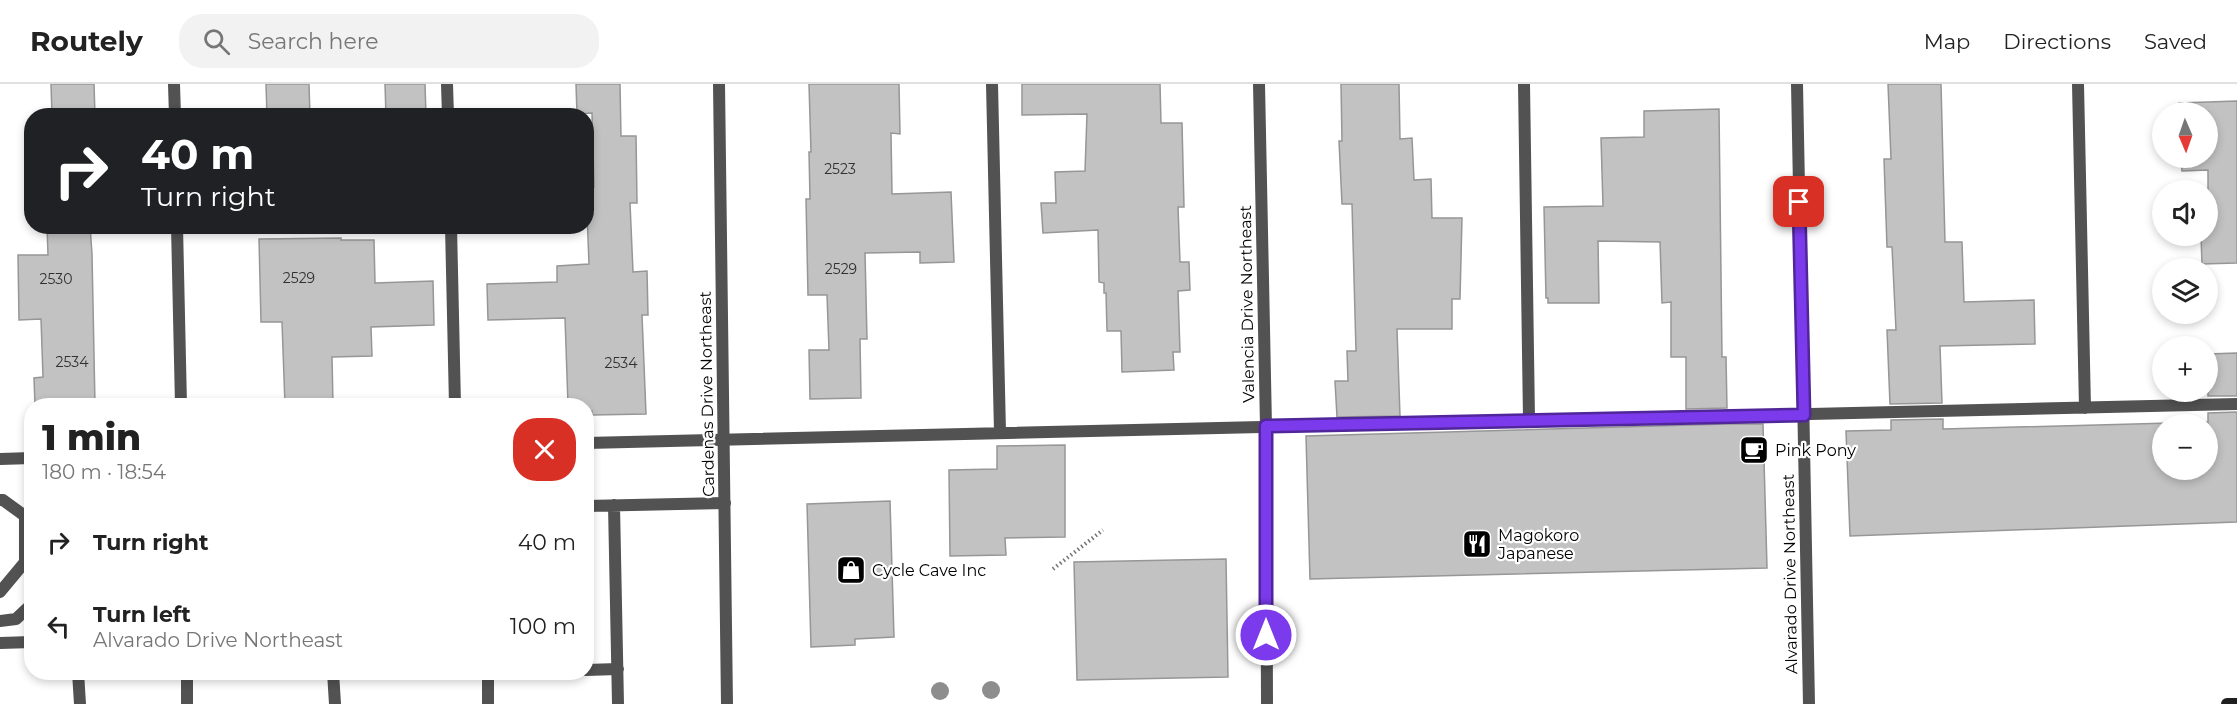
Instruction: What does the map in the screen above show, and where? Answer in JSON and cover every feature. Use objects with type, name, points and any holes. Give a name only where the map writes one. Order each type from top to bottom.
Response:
[{"type":"main road","points":[[2227,704],[2237,704]]},
{"type":"street","points":[[174,84],[175,108]]},
{"type":"street","points":[[447,84],[448,108]]},
{"type":"street","name":"Cardenas Drive Northeast","points":[[719,84],[727,704]]},
{"type":"street","points":[[992,84],[1000,432]]},
{"type":"street","name":"Valencia Drive Northeast","points":[[1259,84],[1266,426],[1267,704]]},
{"type":"street","points":[[1524,84],[1529,419]]},
{"type":"street","name":"Alvarado Drive Northeast","points":[[1797,84],[1809,704]]},
{"type":"street","points":[[2078,84],[2085,408]]},
{"type":"street","points":[[177,234],[181,398]]},
{"type":"street","points":[[451,234],[455,398]]},
{"type":"street","points":[[594,443],[2237,404]]},
{"type":"street","points":[[0,459],[24,458]]},
{"type":"street","points":[[0,500],[24,516]]},
{"type":"street","points":[[594,506],[725,503]]},
{"type":"street","points":[[614,505],[618,704]]},
{"type":"street","points":[[0,592],[24,564]]},
{"type":"street","points":[[0,621],[16,619],[24,612]]},
{"type":"street","points":[[0,643],[24,642]]},
{"type":"street","points":[[594,670],[618,669]]},
{"type":"street","points":[[78,680],[80,704]]},
{"type":"street","points":[[187,680],[187,704]]},
{"type":"street","points":[[334,680],[335,704]]},
{"type":"street","points":[[488,680],[488,704]]},
{"type":"path","points":[[1053,568],[1102,530]]},
{"type":"building","points":[[51,84],[94,84],[95,108],[52,108]]},
{"type":"building","points":[[266,84],[309,84],[310,108],[267,108]]},
{"type":"building","points":[[385,84],[425,84],[426,108],[386,108]]},
{"type":"building","points":[[576,84],[620,84],[621,136],[636,136],[637,203],[630,203],[633,272],[647,271],[648,315],[642,315],[646,414],[594,415],[594,398],[568,398],[565,318],[488,320],[487,284],[557,282],[557,266],[589,264],[588,234],[594,234],[594,108],[577,108]]},
{"type":"building","points":[[809,84],[899,84],[900,134],[891,133],[892,194],[951,192],[954,262],[920,263],[920,252],[865,253],[867,339],[860,339],[861,398],[810,399],[809,350],[829,350],[827,295],[808,295],[806,199],[810,199]]},
{"type":"building","points":[[1022,84],[1160,84],[1161,123],[1182,123],[1184,207],[1178,207],[1180,262],[1189,262],[1190,290],[1178,291],[1180,352],[1173,352],[1174,370],[1122,372],[1121,331],[1107,331],[1106,293],[1104,293],[1104,283],[1099,282],[1098,230],[1043,233],[1041,203],[1056,203],[1055,172],[1085,171],[1087,114],[1022,115]]},
{"type":"building","points":[[1341,84],[1399,84],[1400,139],[1412,138],[1414,180],[1431,179],[1432,218],[1462,218],[1460,299],[1452,299],[1452,329],[1397,329],[1400,416],[1337,417],[1335,381],[1348,381],[1347,351],[1356,351],[1352,204],[1342,204],[1339,141],[1342,141]]},
{"type":"building","points":[[1888,84],[1941,84],[1945,242],[1962,242],[1964,302],[2034,300],[2035,344],[1940,346],[1942,403],[1890,404],[1887,330],[1896,330],[1892,247],[1887,247],[1884,159],[1891,159]]},
{"type":"building","points":[[2237,101],[2237,263],[2218,264],[2218,258],[2202,258],[2201,246],[2218,246],[2218,180],[2208,180],[2208,170],[2182,171],[2182,168],[2218,168],[2218,102],[2208,102]]},
{"type":"building","points":[[1719,109],[1722,357],[1726,357],[1727,408],[1686,409],[1686,357],[1671,357],[1671,302],[1662,303],[1660,242],[1598,241],[1599,303],[1548,303],[1544,207],[1603,206],[1601,138],[1644,137],[1644,111]]},
{"type":"building","points":[[47,234],[91,234],[95,398],[35,398],[34,378],[43,377],[41,319],[19,320],[18,255],[48,255]]},
{"type":"building","points":[[259,239],[374,240],[375,283],[433,281],[434,325],[371,327],[372,356],[332,357],[333,398],[285,398],[282,322],[261,322]]},
{"type":"building","points":[[2237,353],[2237,396],[2218,396],[2218,354]]},
{"type":"building","points":[[2237,412],[2237,522],[1850,536],[1846,431],[1891,430],[1891,420],[1943,419],[1943,429],[2152,423],[2152,480],[2218,480],[2218,414],[2208,414]]},
{"type":"building","points":[[1763,424],[1767,568],[1310,579],[1306,436]]},
{"type":"building","points":[[1065,445],[1065,537],[1005,538],[1006,555],[950,556],[949,470],[997,469],[997,446]]},
{"type":"building","name":"Cycle Cave Inc","points":[[890,501],[894,637],[855,639],[855,645],[811,647],[807,504]]},
{"type":"building","points":[[1226,559],[1228,677],[1077,680],[1074,562]]},
{"type":"place","name":"Pink Pony","points":[[1754,450]]},
{"type":"place","name":"Magokoro Japanese","points":[[1477,544]]},
{"type":"place","name":"Cycle Cave Inc","points":[[851,570]]},
{"type":"route","points":[[1266,635],[1266,426],[1804,415],[1799,202]]}]
